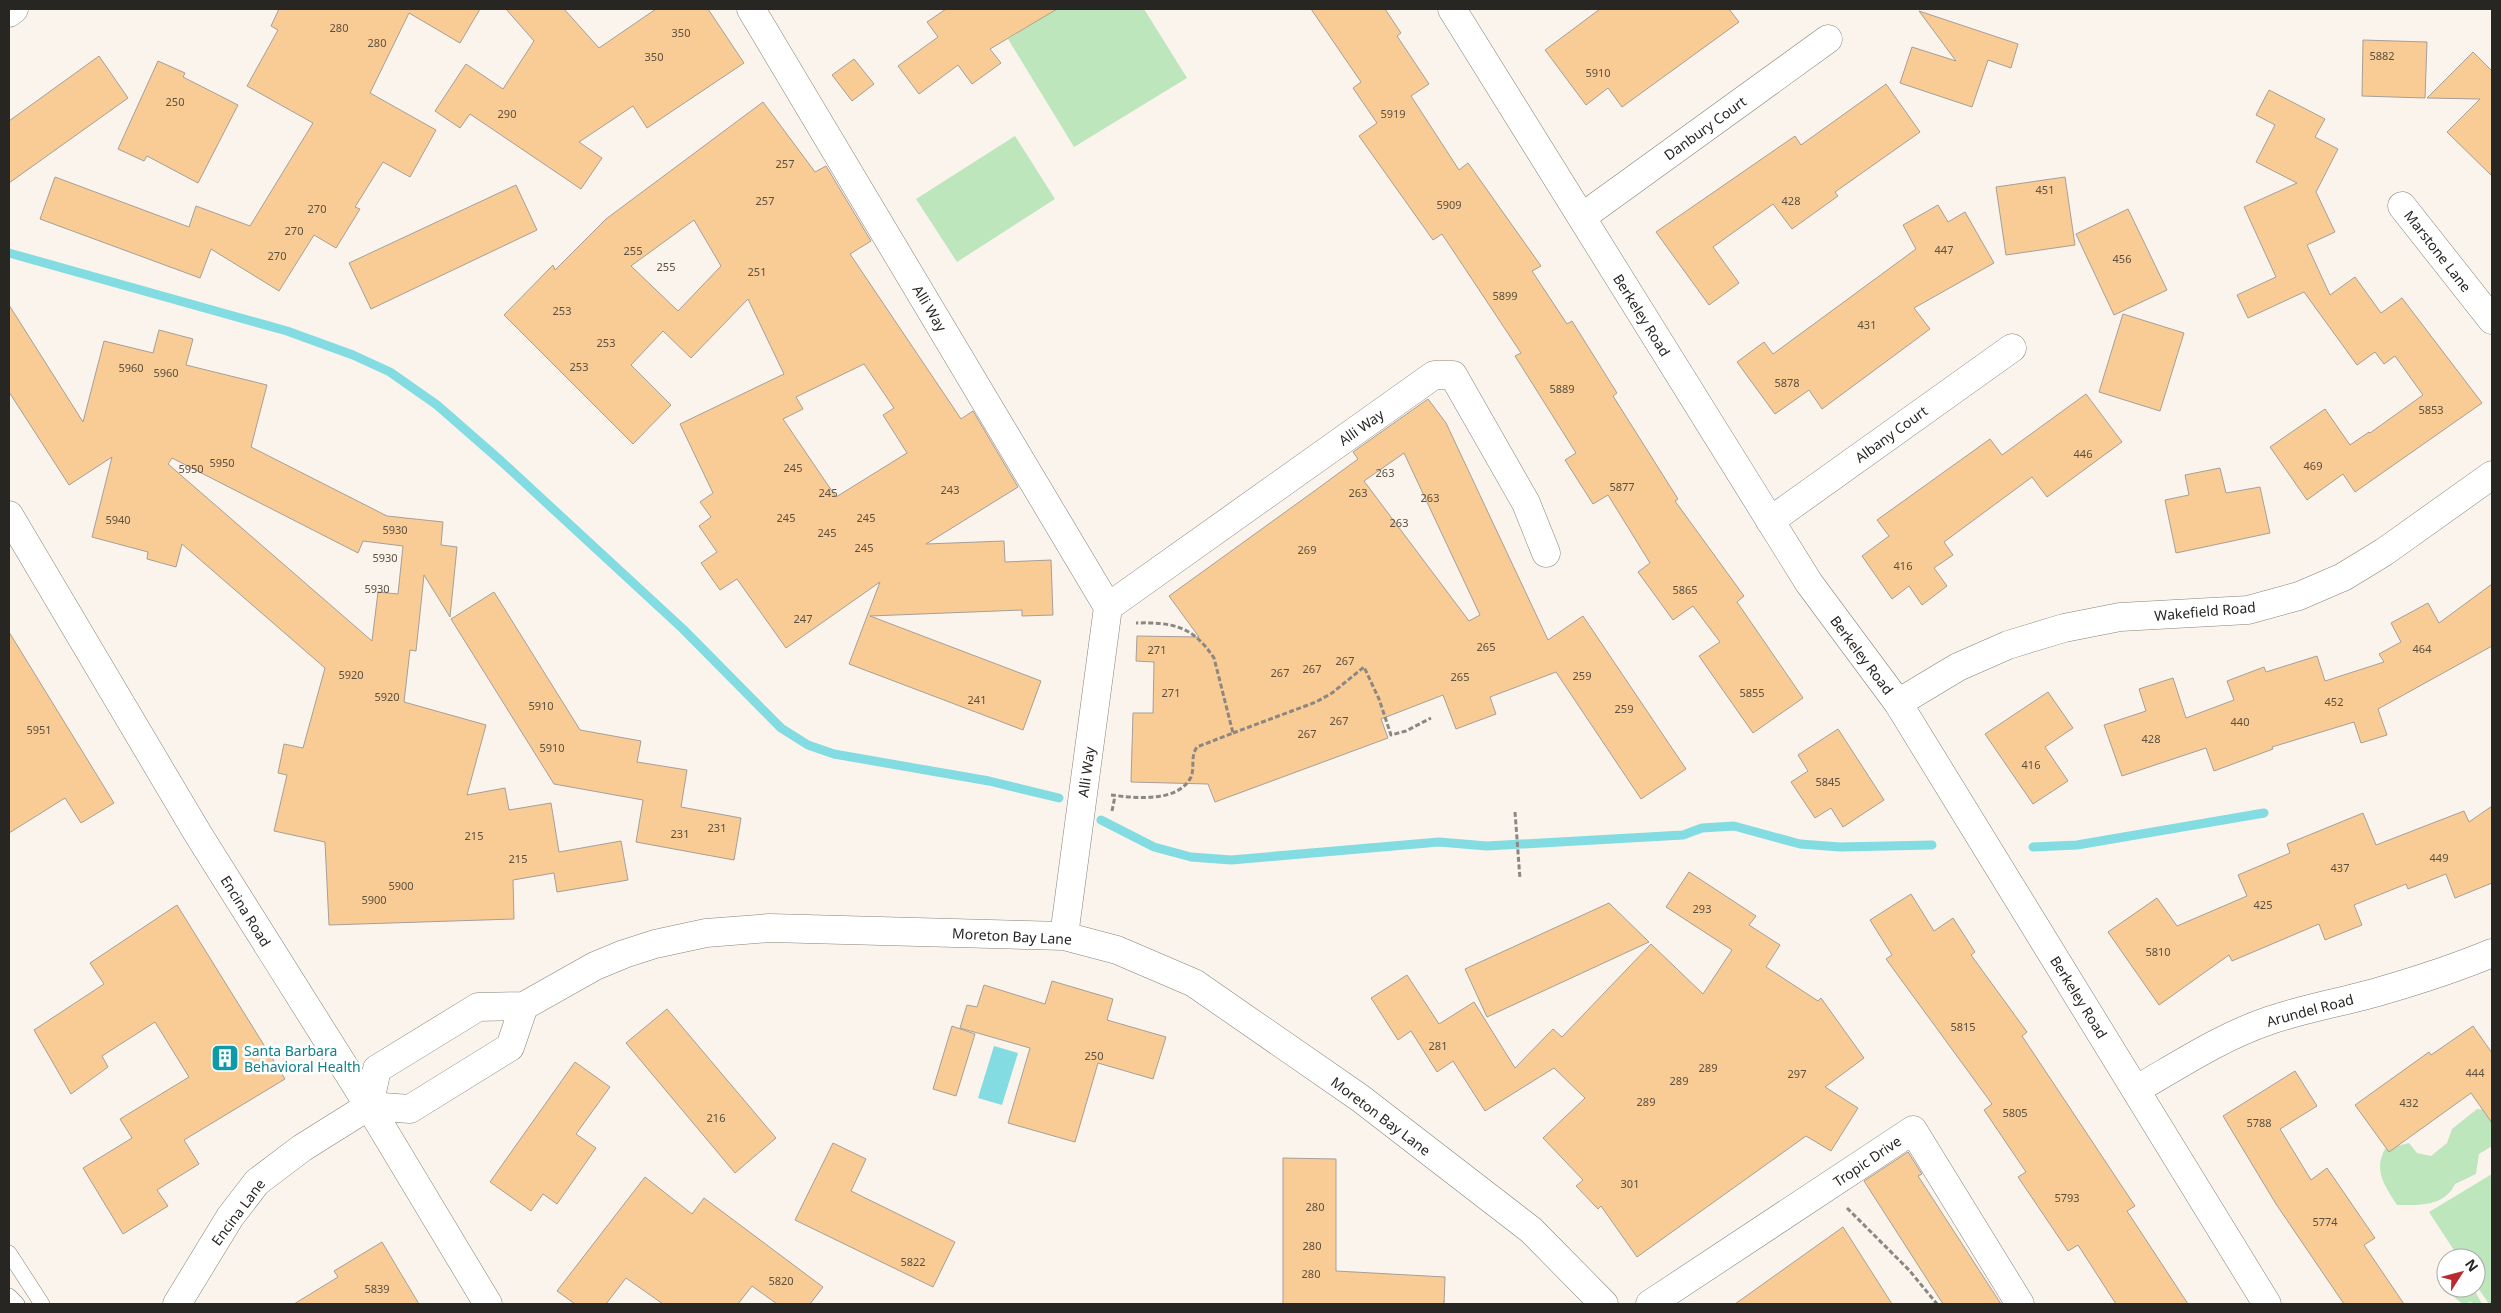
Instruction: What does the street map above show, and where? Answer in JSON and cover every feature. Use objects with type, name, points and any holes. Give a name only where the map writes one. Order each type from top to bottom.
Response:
[{"type":"street","points":[[9,13],[14,9]]},
{"type":"street","name":"Alli Way","points":[[751,9],[1107,615],[1064,936]]},
{"type":"street","name":"Berkeley Road","points":[[1452,9],[1809,583],[1898,703],[2137,1089],[2267,1304]]},
{"type":"street","name":"Danbury Court","points":[[1582,217],[1828,39]]},
{"type":"street","name":"Marstone Lane","points":[[2402,206],[2492,320]]},
{"type":"street","name":"Albany Court","points":[[1770,521],[2012,348]]},
{"type":"street","name":"Alli Way","points":[[1107,615],[1434,375],[1453,375],[1526,503],[1546,553]]},
{"type":"street","name":"Wakefield Road","points":[[1898,703],[1958,667],[2008,645],[2064,628],[2120,616],[2248,610],[2299,596],[2343,577],[2384,552],[2492,475]]},
{"type":"street","name":"Encina Road","points":[[9,515],[198,834],[369,1106],[488,1304]]},
{"type":"street","name":"Moreton Bay Lane","points":[[369,1106],[377,1069],[478,1007],[524,1006],[595,966],[655,944],[706,933],[770,928],[1064,936],[1117,950],[1194,983],[1360,1098],[1532,1230],[1604,1304]]},
{"type":"street","name":"Arundel Road","points":[[2137,1089],[2224,1038],[2308,1008],[2380,992],[2466,964],[2492,953]]},
{"type":"street","points":[[369,1106],[410,1109],[510,1047],[524,1006]]},
{"type":"street","name":"Encina Lane","points":[[177,1304],[230,1217],[258,1182],[302,1148],[369,1106]]},
{"type":"street","name":"Tropic Drive","points":[[1650,1304],[1912,1130],[2020,1304]]},
{"type":"lane","points":[[9,1252],[42,1304]]},
{"type":"lane","points":[[9,1296],[17,1304]]},
{"type":"path","points":[[1107,615],[1176,626],[1188,630],[1197,637],[1214,658],[1233,733]]},
{"type":"path","points":[[1083,792],[1151,798],[1176,791],[1190,779],[1192,756],[1197,746],[1316,702],[1332,694],[1364,668],[1374,687],[1392,735],[1406,731],[1431,718]]},
{"type":"path","points":[[1114,802],[1115,796]]},
{"type":"path","points":[[1515,812],[1520,879]]},
{"type":"path","points":[[1831,1185],[1850,1214],[1909,1270],[1937,1304]]},
{"type":"green space","points":[[1057,9],[1144,9],[1187,78],[1074,147],[1008,39]]},
{"type":"green space","points":[[1015,136],[1055,199],[957,262],[916,199]]},
{"type":"green space","points":[[2477,1109],[2489,1110],[2492,1119],[2492,1146],[2479,1154],[2476,1174],[2455,1184],[2445,1197],[2438,1201],[2423,1204],[2397,1205],[2385,1185],[2380,1171],[2380,1164],[2385,1149],[2409,1143],[2417,1153],[2431,1156],[2447,1143],[2452,1129]]},
{"type":"green space","points":[[2492,1174],[2492,1304],[2489,1304],[2485,1298],[2486,1248],[2452,1248],[2429,1212]]},
{"type":"green space","points":[[2455,1298],[2479,1298],[2482,1304],[2473,1304],[2471,1302],[2463,1304]]},
{"type":"water","points":[[994,1046],[1018,1053],[1002,1105],[978,1098]]},
{"type":"building","points":[[279,9],[480,9],[460,43],[409,13],[370,93],[436,130],[410,177],[383,162],[355,207],[360,209],[336,248],[314,235],[279,291],[211,249],[200,278],[40,219],[55,177],[189,227],[196,206],[250,226],[313,123],[247,86],[278,30],[271,26]]},
{"type":"building","points":[[506,9],[564,9],[599,48],[656,9],[708,9],[744,63],[647,128],[633,106],[579,142],[602,158],[581,189],[470,114],[460,128],[435,111],[466,64],[503,89],[534,41]]},
{"type":"building","points":[[946,9],[1057,9],[990,49],[1001,63],[972,84],[958,65],[919,94],[898,66],[938,37],[927,22]]},
{"type":"building","points":[[1311,9],[1385,9],[1401,33],[1397,36],[1429,84],[1411,96],[1459,170],[1468,163],[1541,266],[1532,271],[1567,324],[1572,321],[1617,393],[1613,396],[1678,499],[1675,501],[1744,596],[1737,602],[1803,698],[1753,733],[1699,656],[1720,642],[1693,606],[1673,620],[1638,572],[1650,563],[1608,495],[1593,504],[1565,460],[1576,453],[1515,356],[1521,353],[1442,234],[1433,240],[1359,136],[1377,123],[1353,88],[1361,82]]},
{"type":"building","points":[[1600,9],[1729,9],[1739,22],[1622,107],[1608,88],[1586,105],[1545,50]]},
{"type":"building","points":[[1919,11],[2018,44],[2011,68],[1988,60],[1972,107],[1900,83],[1912,47],[1956,61]]},
{"type":"building","points":[[2363,40],[2427,42],[2425,98],[2362,96]]},
{"type":"building","points":[[2473,52],[2492,71],[2492,176],[2447,132],[2480,99],[2427,98]]},
{"type":"building","points":[[99,56],[128,98],[9,183],[9,121]]},
{"type":"building","points":[[854,59],[874,84],[852,101],[832,75]]},
{"type":"building","points":[[158,61],[185,73],[183,77],[238,105],[198,183],[147,156],[144,161],[118,149]]},
{"type":"building","points":[[1886,84],[1920,132],[1835,192],[1838,196],[1792,229],[1773,204],[1713,247],[1739,283],[1709,305],[1656,232],[1795,136],[1801,145]]},
{"type":"building","points":[[2269,90],[2325,119],[2315,137],[2338,149],[2316,192],[2335,232],[2307,245],[2330,295],[2355,277],[2381,313],[2402,298],[2482,403],[2355,492],[2343,474],[2307,500],[2270,447],[2325,409],[2350,445],[2423,395],[2395,356],[2384,364],[2375,352],[2357,365],[2304,292],[2248,318],[2237,295],[2276,277],[2244,207],[2297,183],[2256,162],[2275,125],[2256,115]]},
{"type":"building","points":[[763,102],[815,172],[826,166],[871,241],[850,254],[961,419],[973,411],[1018,487],[926,544],[1004,541],[1005,562],[1051,560],[1053,615],[1022,616],[1022,610],[870,616],[1041,681],[1023,730],[849,664],[880,582],[786,648],[737,579],[720,590],[701,563],[717,552],[699,526],[711,517],[700,502],[713,493],[680,424],[784,374],[748,299],[691,358],[663,331],[631,365],[671,405],[633,444],[504,315],[553,265],[555,270],[606,219]],"holes":[[[694,220],[721,266],[678,311],[631,266]],[[864,364],[894,408],[883,415],[907,453],[836,497],[783,419],[803,409],[796,397]]]},
{"type":"building","points":[[2065,177],[2075,245],[2006,255],[1996,187]]},
{"type":"building","points":[[516,185],[537,230],[371,309],[349,263]]},
{"type":"building","points":[[1938,205],[1948,222],[1965,212],[1994,263],[1914,308],[1930,329],[1822,409],[1809,390],[1775,414],[1737,362],[1764,342],[1773,354],[1916,249],[1903,225]]},
{"type":"building","points":[[2128,209],[2167,290],[2114,315],[2076,234]]},
{"type":"building","points":[[9,305],[83,422],[104,341],[153,353],[159,330],[193,339],[186,365],[267,385],[251,447],[387,516],[443,522],[441,545],[457,547],[450,617],[424,575],[416,651],[410,650],[404,702],[486,725],[467,795],[505,788],[509,810],[551,803],[559,852],[621,841],[628,880],[557,892],[554,873],[513,880],[514,919],[329,925],[325,842],[274,831],[287,775],[278,773],[284,744],[303,748],[325,668],[182,544],[176,567],[147,559],[148,552],[92,537],[112,457],[69,485],[9,392]],"holes":[[[172,458],[358,553],[363,541],[403,546],[398,594],[378,592],[372,641],[168,464]]]},
{"type":"building","points":[[2123,314],[2184,333],[2160,411],[2099,392]]},
{"type":"building","points":[[2086,394],[2122,442],[2047,497],[2032,477],[1944,542],[1953,555],[1934,568],[1947,586],[1922,605],[1909,586],[1892,599],[1862,556],[1889,536],[1877,520],[1990,439],[2002,455]]},
{"type":"building","points":[[1428,399],[1446,423],[1548,640],[1583,616],[1686,769],[1641,799],[1556,672],[1490,697],[1496,714],[1456,729],[1443,695],[1381,719],[1388,738],[1215,802],[1208,784],[1131,782],[1133,713],[1153,713],[1154,662],[1136,661],[1137,636],[1199,637],[1169,596],[1358,459],[1353,452]],"holes":[[[1404,453],[1480,615],[1469,621],[1364,481]]]},
{"type":"building","points":[[2220,468],[2226,493],[2260,487],[2270,533],[2176,553],[2165,500],[2189,495],[2185,475]]},
{"type":"building","points":[[2492,584],[2492,646],[2378,709],[2387,735],[2361,743],[2354,722],[2272,747],[2273,749],[2214,771],[2206,748],[2122,776],[2104,725],[2146,711],[2139,689],[2173,678],[2186,718],[2234,700],[2227,681],[2264,667],[2266,672],[2317,656],[2325,681],[2384,662],[2379,654],[2401,642],[2391,623],[2428,603],[2439,623]]},
{"type":"building","points":[[494,592],[580,730],[641,741],[637,762],[687,770],[681,807],[741,818],[734,860],[636,842],[643,800],[554,784],[451,619]]},
{"type":"building","points":[[9,632],[114,803],[81,823],[65,798],[9,833]]},
{"type":"building","points":[[2048,692],[2073,728],[2045,747],[2068,781],[2033,804],[1985,734]]},
{"type":"building","points":[[1838,729],[1884,800],[1843,827],[1831,808],[1815,818],[1791,782],[1808,771],[1798,755]]},
{"type":"building","points":[[2492,806],[2492,883],[2455,898],[2446,874],[2408,889],[2406,884],[2354,905],[2362,925],[2325,940],[2319,924],[2232,961],[2229,955],[2159,1005],[2108,932],[2157,898],[2177,926],[2247,896],[2238,875],[2290,853],[2287,844],[2363,813],[2376,845],[2464,811],[2469,822]]},
{"type":"building","points":[[1689,872],[1756,916],[1749,925],[1780,945],[1766,967],[1818,1001],[1821,998],[1864,1058],[1825,1087],[1858,1108],[1831,1151],[1806,1136],[1637,1257],[1601,1206],[1598,1209],[1576,1186],[1583,1180],[1543,1138],[1585,1098],[1554,1068],[1485,1111],[1453,1061],[1437,1072],[1411,1031],[1398,1040],[1371,998],[1407,975],[1439,1024],[1474,1002],[1515,1068],[1553,1029],[1562,1037],[1651,944],[1703,994],[1732,950],[1666,907]]},
{"type":"building","points":[[1911,894],[1934,931],[1953,918],[1975,952],[1971,955],[2027,1032],[2022,1036],[2135,1206],[2127,1211],[2188,1304],[2116,1304],[2078,1245],[2068,1251],[2018,1177],[2026,1172],[1984,1110],[1992,1104],[1886,959],[1892,955],[1870,920]]},
{"type":"building","points":[[1609,903],[1649,942],[1487,1017],[1465,969]]},
{"type":"building","points":[[177,905],[285,1079],[184,1140],[199,1164],[157,1190],[168,1206],[123,1234],[83,1168],[132,1138],[120,1119],[189,1077],[155,1022],[102,1056],[108,1067],[71,1094],[34,1030],[104,984],[90,963]]},
{"type":"building","points":[[1052,981],[1113,999],[1107,1020],[1166,1037],[1153,1079],[1098,1063],[1075,1142],[1008,1123],[1030,1048],[960,1028],[967,1005],[977,1007],[984,985],[1045,1004]]},
{"type":"building","points":[[667,1009],[776,1138],[735,1173],[626,1043]]},
{"type":"building","points":[[952,1026],[975,1034],[956,1096],[933,1089]]},
{"type":"building","points":[[2473,1026],[2492,1053],[2492,1123],[2471,1093],[2389,1152],[2355,1105],[2429,1052],[2431,1055]]},
{"type":"building","points":[[575,1062],[610,1087],[576,1134],[596,1148],[557,1204],[543,1194],[531,1211],[490,1182]]},
{"type":"building","points":[[2295,1071],[2317,1106],[2280,1129],[2311,1180],[2327,1168],[2375,1238],[2364,1245],[2404,1304],[2344,1304],[2276,1204],[2223,1116]]},
{"type":"building","points":[[833,1143],[866,1159],[851,1191],[955,1242],[933,1287],[795,1220]]},
{"type":"building","points":[[1908,1152],[1922,1174],[1918,1176],[2001,1304],[1943,1304],[1864,1181]]},
{"type":"building","points":[[1283,1158],[1336,1159],[1336,1271],[1445,1277],[1444,1304],[1283,1304]]},
{"type":"building","points":[[645,1177],[692,1214],[704,1198],[823,1287],[810,1304],[777,1304],[752,1286],[738,1304],[663,1304],[626,1278],[606,1304],[575,1304],[557,1291]]},
{"type":"building","points":[[1843,1227],[1892,1304],[1735,1304]]},
{"type":"building","points":[[382,1242],[419,1304],[294,1304],[338,1277],[334,1271]]},
{"type":"waterway","points":[[9,253],[287,331],[353,355],[390,372],[437,405],[501,461],[683,629],[781,728],[808,745],[834,754],[989,781],[1059,798]]},
{"type":"waterway","points":[[2033,847],[2077,845],[2264,813]]},
{"type":"waterway","points":[[1101,820],[1154,847],[1191,857],[1231,860],[1439,842],[1487,846],[1683,835],[1702,828],[1734,826],[1800,844],[1840,847],[1932,845]]},
{"type":"place","name":"Santa Barbara Behavioral Health","points":[[225,1058]]}]
